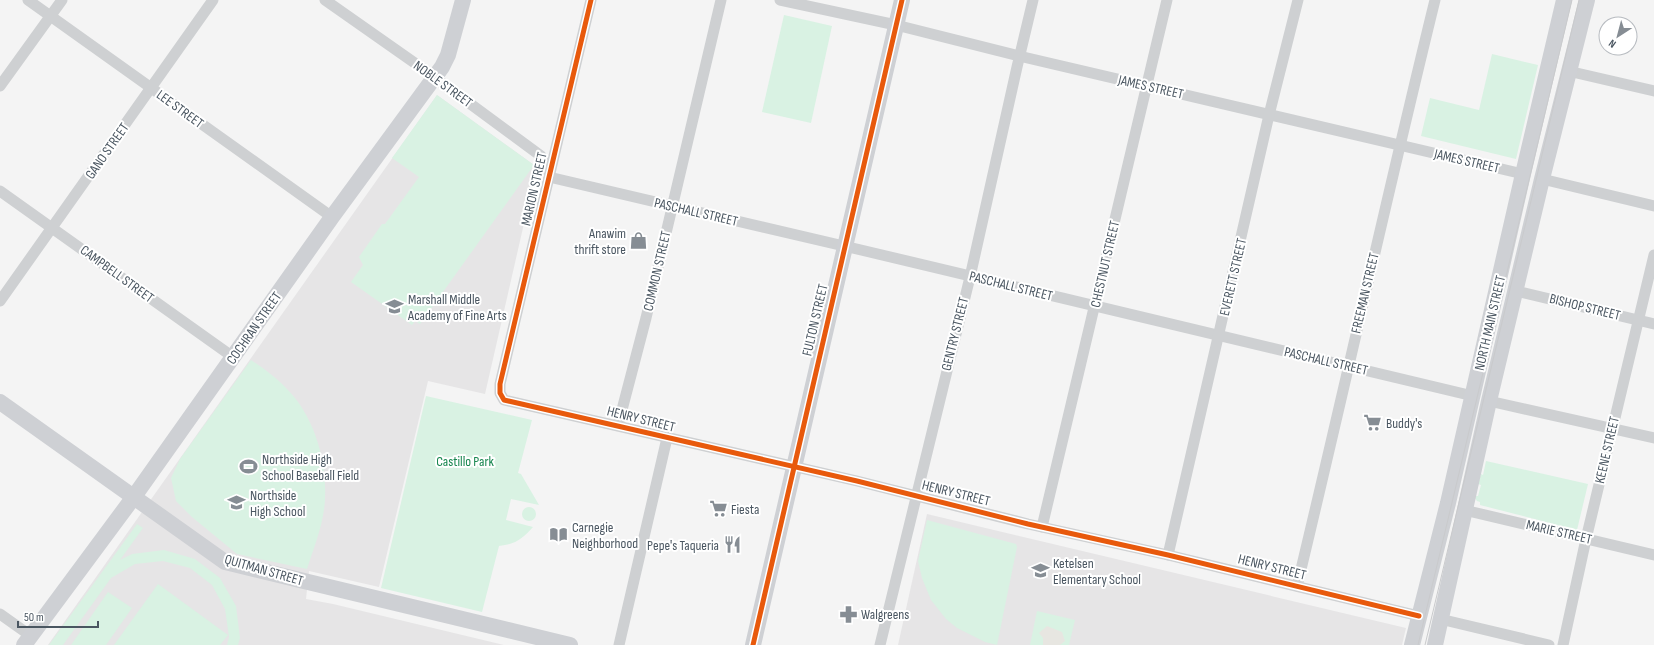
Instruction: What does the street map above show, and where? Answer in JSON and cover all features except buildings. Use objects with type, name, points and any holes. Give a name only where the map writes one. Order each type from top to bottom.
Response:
[{"type":"main road","name":"COCHRAN STREET","points":[[27,640],[133,498],[332,217],[435,78],[448,55],[462,0]]},
{"type":"main road","name":"FULTON STREET","points":[[753,645],[902,0]]},
{"type":"main road","name":"NORTH MAIN STREET","points":[[1412,645],[1448,503],[1564,0]]},
{"type":"main road","name":"NORTH MAIN STREET","points":[[1435,645],[1489,400],[1568,71],[1587,0]]},
{"type":"main road","name":"QUITMAN STREET","points":[[0,402],[225,562],[570,645]]},
{"type":"street","name":"LEE STREET","points":[[28,0],[332,217]]},
{"type":"street","points":[[0,86],[62,0]]},
{"type":"street","name":"GANO STREET","points":[[0,301],[213,0]]},
{"type":"street","name":"NOBLE STREET","points":[[325,0],[542,156],[547,164],[549,178]]},
{"type":"street","name":"MARION STREET","points":[[500,384],[591,0]]},
{"type":"street","name":"COMMON STREET","points":[[618,425],[673,206],[721,0]]},
{"type":"street","name":"JAMES STREET","points":[[780,0],[896,25],[1019,56],[1523,174]]},
{"type":"street","name":"GENTRY STREET","points":[[880,645],[970,277],[1019,56],[1033,0]]},
{"type":"street","name":"CHESTNUT STREET","points":[[1042,527],[1167,0]]},
{"type":"street","name":"EVERETT STREET","points":[[1168,555],[1298,0]]},
{"type":"street","name":"FREEMAN STREET","points":[[1296,586],[1332,442],[1399,145],[1435,0]]},
{"type":"street","points":[[1568,71],[1654,91]]},
{"type":"street","name":"PASCHALL STREET","points":[[549,178],[844,246],[1473,396]]},
{"type":"street","points":[[1542,179],[1654,206]]},
{"type":"street","name":"CAMPBELL STREET","points":[[0,190],[233,357]]},
{"type":"street","name":"KEENE STREET","points":[[1563,645],[1586,538],[1654,255]]},
{"type":"street","name":"BISHOP STREET","points":[[1516,290],[1654,324]]},
{"type":"street","name":"HENRY STREET","points":[[500,384],[500,393],[504,400],[618,425],[667,438],[795,467],[1042,527],[1168,555],[1419,616]]},
{"type":"street","points":[[1489,400],[1654,438]]},
{"type":"street","points":[[619,645],[667,438]]},
{"type":"street","name":"MARIE STREET","points":[[1464,510],[1654,555]]},
{"type":"street","points":[[0,614],[27,640]]},
{"type":"street","points":[[1440,620],[1549,645]]},
{"type":"shaded area","points":[[437,95],[534,165],[536,171],[485,394],[428,381],[379,587],[309,571],[306,599],[333,604],[504,645],[48,645]]},
{"type":"shaded area","name":"Ketelsen Elementary School","points":[[927,514],[1406,628],[1402,645],[898,645]]},
{"type":"green space","points":[[784,15],[832,26],[811,123],[762,112]]},
{"type":"green space","points":[[1492,54],[1538,65],[1516,159],[1421,136],[1430,98],[1479,110]]},
{"type":"green space","points":[[437,95],[534,165],[420,324],[415,321],[412,325],[351,282],[363,265],[359,257],[382,224],[385,224],[419,177],[392,158]]},
{"type":"green space","name":"Northside High School Baseball Field","points":[[251,360],[279,381],[305,412],[317,440],[321,454],[325,484],[323,517],[307,569],[237,554],[192,517],[176,501],[171,478],[180,459]]},
{"type":"green space","name":"Castillo Park","points":[[426,396],[532,420],[518,473],[521,474],[539,505],[511,499],[506,520],[533,527],[518,540],[510,544],[499,546],[482,612],[381,588]]},
{"type":"green space","points":[[1486,461],[1588,484],[1577,530],[1480,505],[1480,502],[1475,498],[1478,496],[1481,485],[1478,484],[1481,474],[1483,475]]},
{"type":"green space","points":[[526,507],[532,507],[536,511],[536,517],[532,521],[526,521],[522,517],[522,511]]},
{"type":"green space","points":[[927,520],[1016,544],[1017,547],[997,645],[985,642],[957,628],[946,619],[931,600],[922,578],[918,561]]},
{"type":"green space","points":[[137,524],[143,528],[120,560],[132,554],[164,550],[195,559],[220,578],[236,606],[240,638],[238,645],[227,645],[229,637],[225,609],[212,585],[190,568],[163,561],[135,564],[111,578],[63,645],[49,645]]},
{"type":"green space","points":[[158,584],[228,635],[220,645],[114,645]]},
{"type":"green space","points":[[108,592],[132,608],[106,645],[71,645]]},
{"type":"green space","points":[[1037,611],[1075,620],[1069,645],[1030,645]]},
{"type":"sand","points":[[1047,626],[1062,632],[1065,641],[1060,645],[1043,645],[1043,638],[1039,633]]},
{"type":"tram line","points":[[1418,645],[1572,0]]},
{"type":"tram line","points":[[1425,645],[1579,0]]},
{"type":"cycle path","points":[[591,0],[500,384],[500,393],[504,400],[857,481],[1028,524],[1168,555],[1419,616]]},
{"type":"cycle path","points":[[753,645],[902,0]]},
{"type":"place","name":"Anawim thrift store","points":[[639,241]]},
{"type":"place","name":"Marshall Middle Academy of Fine Arts","points":[[395,307]]},
{"type":"place","name":"Buddy's","points":[[1373,423]]},
{"type":"place","name":"Northside High School Baseball Field","points":[[249,467]]},
{"type":"place","name":"Northside High School","points":[[237,503]]},
{"type":"place","name":"Fiesta","points":[[718,509]]},
{"type":"place","name":"Carnegie Neighborhood","points":[[559,535]]},
{"type":"place","name":"Pepe's Taqueria","points":[[732,545]]},
{"type":"place","name":"Ketelsen Elementary School","points":[[1040,571]]},
{"type":"place","name":"Walgreens","points":[[848,614]]}]
